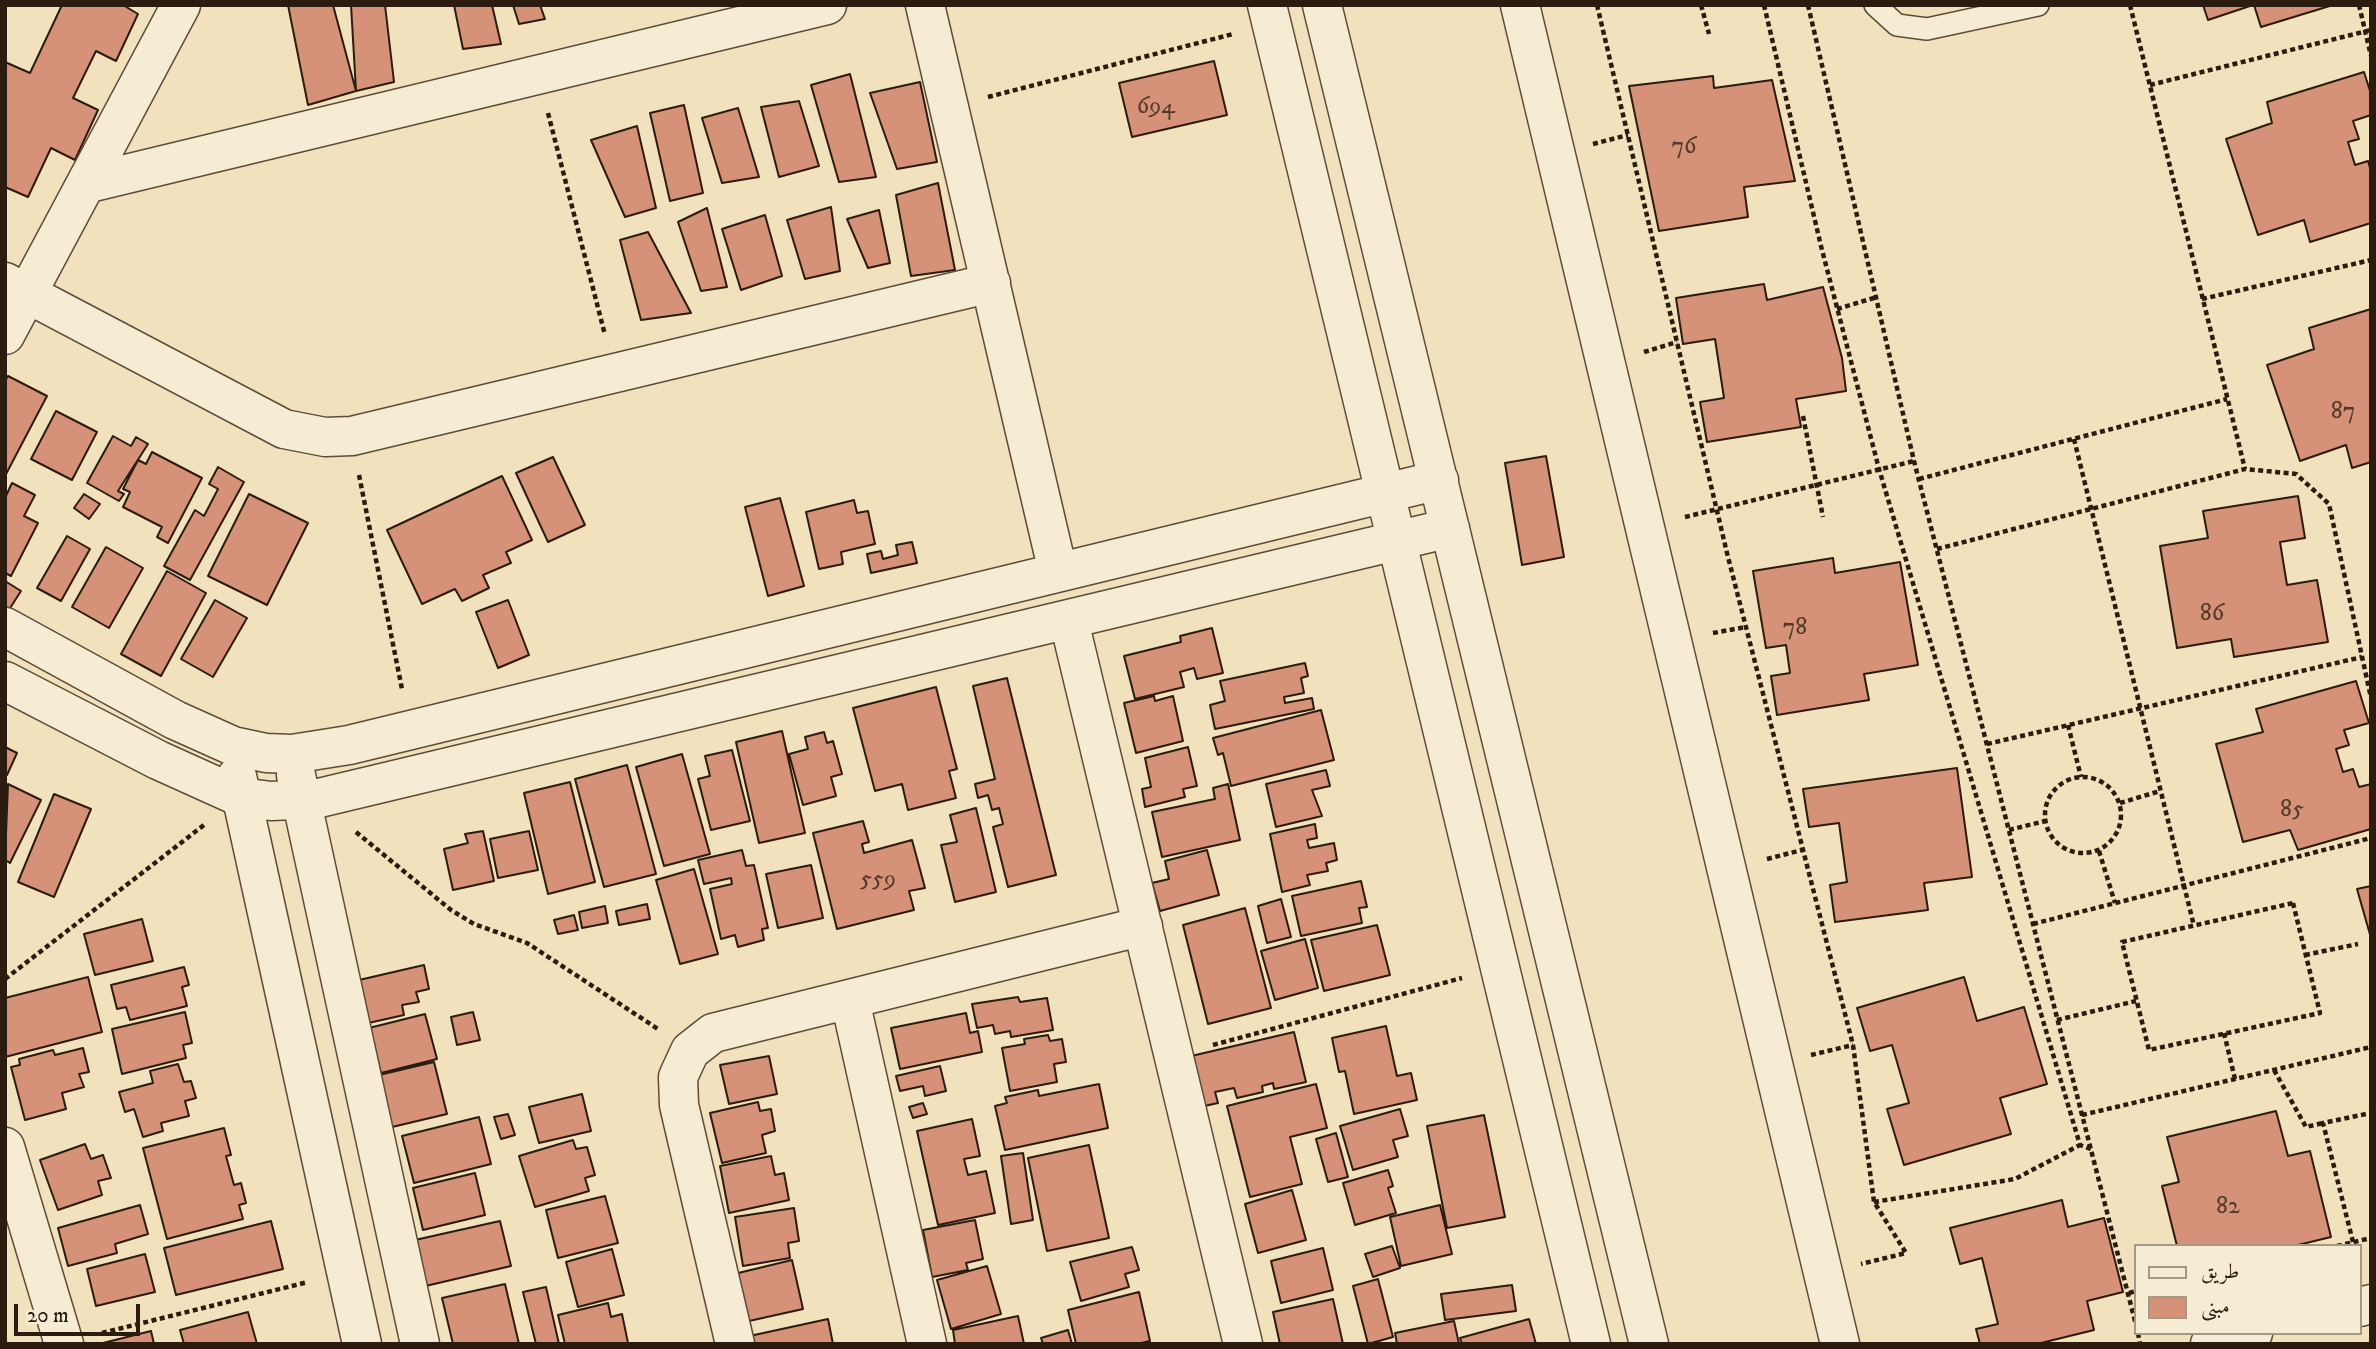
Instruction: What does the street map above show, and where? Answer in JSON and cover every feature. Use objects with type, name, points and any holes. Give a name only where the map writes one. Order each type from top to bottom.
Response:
[{"type":"street","points":[[5,335],[16,288],[89,183],[181,5]]},
{"type":"street","points":[[89,183],[827,5]]},
{"type":"street","points":[[925,5],[1058,572]]},
{"type":"street","points":[[1322,5],[1649,1344]]},
{"type":"street","points":[[1520,5],[1840,1344]]},
{"type":"street","points":[[1269,14],[1591,1344]]},
{"type":"street","points":[[16,288],[284,429],[325,437],[352,436],[991,283]]},
{"type":"street","points":[[5,627],[175,720],[233,746],[266,754],[292,754],[349,745],[1438,481]]},
{"type":"street","points":[[5,681],[158,760],[240,797],[271,801],[308,799],[1069,621],[1450,528]]},
{"type":"street","points":[[1069,621],[1243,1344]]},
{"type":"street","points":[[233,746],[240,797],[362,1344]]},
{"type":"street","points":[[292,754],[308,799],[420,1344]]},
{"type":"street","points":[[734,1344],[679,1105],[678,1077],[690,1051],[713,1033],[1143,926]]},
{"type":"street","points":[[850,1000],[927,1344]]},
{"type":"street","points":[[5,1147],[57,1343]]},
{"type":"street","points":[[2210,1344],[2245,1335]]},
{"type":"lane","points":[[1875,5],[1897,25],[1927,29],[2038,5]]},
{"type":"path","points":[[1597,5],[1717,509],[1853,1045],[1874,1202],[1906,1253],[1823,1273]]},
{"type":"path","points":[[1701,5],[1709,34]]},
{"type":"path","points":[[1765,5],[1837,309],[1879,469],[2080,1145]]},
{"type":"path","points":[[1808,5],[1914,461],[2134,1316]]},
{"type":"path","points":[[2130,5],[2245,469]]},
{"type":"path","points":[[2359,5],[2368,31],[2371,56]]},
{"type":"path","points":[[949,107],[1269,14]]},
{"type":"path","points":[[2150,85],[2368,31]]},
{"type":"path","points":[[539,74],[615,373]]},
{"type":"path","points":[[2202,299],[2371,260]]},
{"type":"path","points":[[1837,309],[1877,297]]},
{"type":"path","points":[[1919,479],[2227,398]]},
{"type":"path","points":[[1803,416],[1823,517]]},
{"type":"path","points":[[352,436],[410,729]]},
{"type":"path","points":[[2074,439],[2194,926]]},
{"type":"path","points":[[1643,527],[1914,461]]},
{"type":"path","points":[[1937,548],[2245,469],[2296,474],[2329,503],[2371,698]]},
{"type":"path","points":[[1987,744],[2362,657]]},
{"type":"path","points":[[2068,725],[2081,777]]},
{"type":"path","points":[[2081,777],[2102,782],[2113,790],[2120,803],[2122,817],[2119,831],[2099,850],[2071,852],[2058,845],[2045,821],[2045,806],[2051,793],[2062,783],[2081,777]]},
{"type":"path","points":[[2120,803],[2160,790]]},
{"type":"path","points":[[5,979],[240,797]]},
{"type":"path","points":[[308,799],[451,910],[474,924],[527,943],[690,1051]]},
{"type":"path","points":[[2009,830],[2045,821]]},
{"type":"path","points":[[2033,923],[2371,838]]},
{"type":"path","points":[[2099,850],[2115,903]]},
{"type":"path","points":[[2293,903],[2305,955],[2320,1013],[2149,1050],[2122,943],[2293,903]]},
{"type":"path","points":[[2305,955],[2358,944]]},
{"type":"path","points":[[1172,1056],[1500,968]]},
{"type":"path","points":[[2057,1020],[2136,1001]]},
{"type":"path","points":[[2224,1033],[2235,1079]]},
{"type":"path","points":[[2082,1115],[2371,1047]]},
{"type":"path","points":[[2274,1070],[2306,1128],[2371,1113]]},
{"type":"path","points":[[2323,1123],[2353,1242]]},
{"type":"path","points":[[1874,1202],[2015,1179],[2080,1145],[2091,1149]]},
{"type":"path","points":[[2345,1244],[2371,1238]]},
{"type":"path","points":[[57,1343],[346,1272]]},
{"type":"path","points":[[2129,1293],[2134,1292]]},
{"type":"building","points":[[62,5],[123,5],[138,14],[116,61],[96,51],[73,98],[98,110],[75,160],[51,148],[28,197],[5,187],[5,62],[30,73]]},
{"type":"building","points":[[288,5],[333,5],[356,91],[308,105]]},
{"type":"building","points":[[351,5],[385,5],[394,82],[356,91]]},
{"type":"building","points":[[454,5],[492,5],[501,44],[463,49]]},
{"type":"building","points":[[513,5],[540,5],[545,19],[519,24]]},
{"type":"building","points":[[2203,5],[2253,5],[2208,20]]},
{"type":"building","points":[[2254,5],[2333,5],[2261,27]]},
{"type":"building","points":[[1214,61],[1227,115],[1132,137],[1119,83]]},
{"type":"building","points":[[2364,72],[2371,94],[2371,115],[2353,121],[2359,139],[2348,142],[2355,165],[2368,161],[2371,171],[2371,223],[2310,242],[2304,220],[2258,235],[2226,139],[2272,123],[2267,102]]},
{"type":"building","points":[[850,74],[876,177],[839,182],[811,85]]},
{"type":"building","points":[[1713,76],[1714,88],[1772,80],[1795,181],[1744,187],[1748,217],[1659,231],[1629,86]]},
{"type":"building","points":[[920,82],[937,162],[897,169],[870,93]]},
{"type":"building","points":[[799,101],[819,166],[779,177],[761,107]]},
{"type":"building","points":[[684,105],[703,193],[670,201],[650,113]]},
{"type":"building","points":[[738,108],[759,177],[722,183],[702,118]]},
{"type":"building","points":[[637,126],[656,208],[625,217],[591,140]]},
{"type":"building","points":[[938,183],[955,270],[911,276],[896,195]]},
{"type":"building","points":[[831,207],[840,271],[805,279],[787,220]]},
{"type":"building","points":[[707,208],[727,287],[701,291],[678,222]]},
{"type":"building","points":[[879,210],[890,263],[868,268],[847,219]]},
{"type":"building","points":[[765,215],[782,276],[741,290],[722,229]]},
{"type":"building","points":[[648,232],[691,313],[641,320],[620,240]]},
{"type":"building","points":[[1764,284],[1767,300],[1823,287],[1842,358],[1846,391],[1796,399],[1801,427],[1707,442],[1700,402],[1724,398],[1715,339],[1683,344],[1676,298]]},
{"type":"building","points":[[2371,309],[2371,462],[2352,468],[2346,445],[2300,461],[2267,365],[2314,349],[2309,328]]},
{"type":"building","points":[[8,376],[47,396],[5,476],[5,381]]},
{"type":"building","points":[[56,411],[97,432],[72,480],[31,459]]},
{"type":"building","points":[[113,436],[131,446],[136,437],[148,444],[118,491],[124,494],[119,501],[87,483]]},
{"type":"building","points":[[152,452],[202,478],[168,543],[157,537],[162,527],[123,507],[130,492],[123,489],[138,460],[146,464]]},
{"type":"building","points":[[1546,456],[1564,557],[1522,565],[1505,463]]},
{"type":"building","points":[[553,457],[585,525],[548,542],[516,473]]},
{"type":"building","points":[[218,467],[244,482],[190,580],[164,566],[195,510],[204,516],[218,489],[209,484]]},
{"type":"building","points":[[502,476],[532,540],[506,552],[511,563],[483,575],[489,588],[462,601],[455,589],[422,604],[387,530]]},
{"type":"building","points":[[12,483],[35,495],[24,516],[38,523],[11,576],[5,573],[5,498]]},
{"type":"building","points":[[84,494],[100,504],[89,519],[74,508]]},
{"type":"building","points":[[249,494],[308,523],[267,605],[208,576]]},
{"type":"building","points":[[2298,496],[2305,538],[2280,542],[2287,585],[2317,580],[2328,642],[2234,657],[2231,639],[2177,648],[2160,546],[2208,538],[2203,511]]},
{"type":"building","points":[[780,498],[804,586],[768,596],[745,507]]},
{"type":"building","points":[[854,500],[857,513],[868,511],[875,544],[841,552],[843,564],[819,569],[806,512]]},
{"type":"building","points":[[67,536],[90,549],[61,601],[37,588]]},
{"type":"building","points":[[912,542],[917,563],[871,573],[867,554],[881,551],[883,559],[898,555],[896,545]]},
{"type":"building","points":[[106,547],[143,568],[109,628],[72,607]]},
{"type":"building","points":[[1833,558],[1835,573],[1900,562],[1918,665],[1864,674],[1869,700],[1777,715],[1771,676],[1790,673],[1786,645],[1766,648],[1753,571]]},
{"type":"building","points":[[167,571],[206,593],[161,676],[121,654]]},
{"type":"building","points":[[5,581],[21,591],[5,616]]},
{"type":"building","points":[[215,600],[247,618],[213,677],[181,659]]},
{"type":"building","points":[[508,600],[529,655],[498,668],[476,612]]},
{"type":"building","points":[[1212,628],[1223,673],[1197,679],[1194,668],[1180,672],[1184,687],[1135,699],[1124,656],[1181,642],[1180,636]]},
{"type":"building","points":[[1305,663],[1308,676],[1301,678],[1304,693],[1284,697],[1285,703],[1312,698],[1314,709],[1215,729],[1210,705],[1225,701],[1220,681]]},
{"type":"building","points":[[1007,678],[1056,875],[1008,887],[993,827],[1003,824],[999,808],[992,810],[988,795],[978,798],[975,784],[995,779],[973,686]]},
{"type":"building","points":[[2356,681],[2369,723],[2344,730],[2349,745],[2336,749],[2343,772],[2353,769],[2359,787],[2371,784],[2371,829],[2298,850],[2290,830],[2243,842],[2216,744],[2263,732],[2256,709]]},
{"type":"building","points":[[936,687],[957,769],[949,771],[956,798],[908,810],[902,784],[875,791],[853,708]]},
{"type":"building","points":[[1154,696],[1155,701],[1173,696],[1183,741],[1136,753],[1124,703]]},
{"type":"building","points":[[1321,710],[1334,760],[1231,786],[1223,753],[1218,755],[1213,738]]},
{"type":"building","points":[[782,731],[805,833],[759,843],[736,742]]},
{"type":"building","points":[[824,732],[827,743],[833,741],[842,774],[831,777],[836,796],[803,805],[789,754],[808,749],[805,737]]},
{"type":"building","points":[[5,747],[17,753],[7,775],[5,774]]},
{"type":"building","points":[[1188,747],[1197,786],[1183,789],[1185,797],[1145,807],[1142,789],[1151,787],[1145,758]]},
{"type":"building","points":[[732,750],[750,821],[711,830],[698,779],[710,776],[705,756]]},
{"type":"building","points":[[682,754],[710,854],[664,866],[636,767]]},
{"type":"building","points":[[627,765],[656,874],[604,887],[575,779]]},
{"type":"building","points":[[1957,768],[1972,877],[1924,883],[1928,910],[1835,922],[1830,885],[1847,882],[1839,823],[1809,827],[1803,789]]},
{"type":"building","points":[[1326,770],[1330,786],[1312,790],[1322,816],[1276,827],[1266,784]]},
{"type":"building","points":[[570,782],[595,882],[548,894],[524,793]]},
{"type":"building","points":[[8,784],[41,800],[10,863],[5,860]]},
{"type":"building","points":[[1228,784],[1240,840],[1162,857],[1152,812],[1215,799],[1213,788]]},
{"type":"building","points":[[54,794],[91,809],[54,897],[18,882]]},
{"type":"building","points":[[976,808],[996,892],[955,902],[941,845],[957,842],[950,815]]},
{"type":"building","points":[[863,821],[869,842],[862,844],[864,853],[912,840],[925,888],[909,891],[914,910],[837,929],[813,833]]},
{"type":"building","points":[[1315,824],[1317,838],[1307,840],[1309,848],[1334,843],[1337,860],[1326,863],[1328,871],[1307,875],[1310,885],[1282,892],[1270,834]]},
{"type":"building","points":[[483,831],[494,881],[453,890],[444,849],[468,843],[465,834]]},
{"type":"building","points":[[529,831],[538,870],[498,878],[490,839]]},
{"type":"building","points":[[742,850],[746,866],[754,865],[768,928],[762,929],[764,940],[738,947],[735,935],[721,939],[710,889],[732,884],[731,878],[704,884],[698,860]]},
{"type":"building","points":[[1207,850],[1219,895],[1160,911],[1152,883],[1169,879],[1165,861]]},
{"type":"building","points":[[811,865],[823,918],[778,928],[766,874]]},
{"type":"building","points":[[694,869],[718,954],[680,964],[656,880]]},
{"type":"building","points":[[1361,881],[1367,907],[1359,908],[1362,923],[1301,936],[1292,896]]},
{"type":"building","points":[[2371,886],[2371,938],[2357,889]]},
{"type":"building","points":[[1281,899],[1291,937],[1267,943],[1258,906]]},
{"type":"building","points":[[647,904],[650,919],[619,925],[616,911]]},
{"type":"building","points":[[605,906],[608,923],[582,928],[579,912]]},
{"type":"building","points":[[1245,908],[1271,1008],[1208,1024],[1183,925]]},
{"type":"building","points":[[574,915],[578,930],[558,934],[554,920]]},
{"type":"building","points":[[142,919],[153,961],[95,975],[84,934]]},
{"type":"building","points":[[1377,925],[1390,975],[1324,991],[1311,940]]},
{"type":"building","points":[[1305,939],[1318,988],[1275,1000],[1261,951]]},
{"type":"building","points":[[424,965],[429,989],[416,992],[419,1002],[402,1005],[404,1015],[364,1024],[359,980]]},
{"type":"building","points":[[184,967],[189,985],[182,987],[187,1006],[130,1020],[126,1007],[117,1009],[111,985]]},
{"type":"building","points":[[88,977],[102,1032],[5,1057],[5,998]]},
{"type":"building","points":[[1964,977],[1977,1021],[2024,1007],[2047,1084],[2000,1098],[2011,1134],[1904,1165],[1887,1109],[1909,1103],[1892,1045],[1870,1051],[1857,1008]]},
{"type":"building","points":[[1018,997],[1020,1002],[1047,998],[1053,1030],[1011,1037],[1010,1031],[995,1034],[993,1025],[977,1028],[972,1004]]},
{"type":"building","points":[[185,1012],[192,1043],[183,1045],[186,1058],[122,1074],[112,1029]]},
{"type":"building","points":[[473,1012],[480,1040],[457,1045],[451,1017]]},
{"type":"building","points":[[966,1013],[970,1033],[978,1031],[982,1052],[900,1069],[891,1028]]},
{"type":"building","points":[[425,1014],[437,1059],[381,1073],[369,1028]]},
{"type":"building","points":[[1386,1026],[1397,1076],[1411,1073],[1417,1100],[1354,1114],[1345,1071],[1339,1072],[1332,1038]]},
{"type":"building","points":[[1294,1032],[1306,1082],[1274,1089],[1273,1083],[1262,1086],[1263,1092],[1237,1098],[1234,1088],[1215,1092],[1218,1103],[1200,1107],[1187,1057]]},
{"type":"building","points":[[1048,1035],[1050,1041],[1062,1039],[1066,1062],[1054,1064],[1057,1082],[1010,1091],[1002,1048],[1025,1044],[1024,1039]]},
{"type":"building","points":[[83,1048],[89,1072],[79,1074],[84,1087],[62,1093],[66,1109],[25,1120],[11,1067],[20,1065],[19,1059],[53,1050],[55,1055]]},
{"type":"building","points":[[769,1056],[777,1094],[729,1104],[720,1065]]},
{"type":"building","points":[[434,1062],[447,1114],[392,1127],[379,1075]]},
{"type":"building","points":[[178,1064],[184,1082],[191,1081],[196,1098],[185,1101],[189,1116],[161,1123],[163,1131],[143,1137],[134,1109],[125,1112],[119,1092],[153,1083],[150,1071]]},
{"type":"building","points":[[940,1066],[946,1091],[925,1096],[923,1086],[900,1091],[896,1076]]},
{"type":"building","points":[[1099,1084],[1108,1128],[1005,1150],[995,1106],[1007,1103],[1005,1097],[1038,1090],[1039,1096]]},
{"type":"building","points":[[1316,1084],[1327,1128],[1290,1137],[1302,1184],[1250,1197],[1227,1106]]},
{"type":"building","points":[[582,1094],[591,1131],[539,1143],[529,1107]]},
{"type":"building","points":[[758,1102],[760,1111],[771,1109],[775,1131],[762,1135],[766,1153],[722,1163],[710,1113]]},
{"type":"building","points":[[923,1103],[927,1114],[913,1118],[909,1107]]},
{"type":"building","points":[[1400,1109],[1408,1136],[1393,1140],[1398,1157],[1353,1170],[1340,1126]]},
{"type":"building","points":[[2276,1111],[2288,1156],[2310,1151],[2331,1237],[2302,1244],[2176,1244],[2162,1186],[2179,1182],[2167,1137]]},
{"type":"building","points":[[508,1114],[515,1135],[501,1139],[494,1117]]},
{"type":"building","points":[[1484,1115],[1505,1217],[1447,1228],[1427,1126]]},
{"type":"building","points":[[479,1117],[491,1164],[414,1183],[402,1136]]},
{"type":"building","points":[[972,1119],[980,1156],[964,1159],[968,1175],[986,1171],[995,1213],[938,1225],[917,1131]]},
{"type":"building","points":[[224,1128],[231,1155],[226,1156],[234,1185],[241,1183],[246,1203],[239,1205],[243,1219],[167,1239],[143,1148]]},
{"type":"building","points":[[1336,1133],[1348,1177],[1328,1182],[1316,1139]]},
{"type":"building","points":[[573,1140],[576,1149],[587,1147],[595,1175],[585,1178],[589,1191],[535,1207],[519,1156]]},
{"type":"building","points":[[85,1144],[91,1159],[103,1155],[111,1178],[98,1181],[102,1195],[58,1210],[40,1160]]},
{"type":"building","points":[[1089,1145],[1109,1238],[1047,1251],[1028,1158]]},
{"type":"building","points":[[1023,1153],[1033,1220],[1011,1224],[1001,1156]]},
{"type":"building","points":[[771,1156],[775,1175],[784,1173],[789,1200],[729,1213],[720,1166]]},
{"type":"building","points":[[1388,1170],[1393,1186],[1388,1188],[1396,1213],[1355,1225],[1343,1183]]},
{"type":"building","points":[[475,1173],[485,1215],[423,1230],[413,1188]]},
{"type":"building","points":[[1292,1190],[1306,1240],[1258,1253],[1245,1204]]},
{"type":"building","points":[[605,1196],[618,1243],[558,1258],[546,1210]]},
{"type":"building","points":[[2062,1200],[2068,1227],[2104,1218],[2123,1292],[2087,1301],[2094,1330],[2037,1344],[1980,1344],[1976,1329],[1998,1324],[1982,1258],[1960,1264],[1950,1228]]},
{"type":"building","points":[[140,1205],[148,1234],[115,1244],[117,1253],[68,1266],[58,1228]]},
{"type":"building","points":[[1440,1205],[1452,1254],[1401,1266],[1390,1217]]},
{"type":"building","points":[[794,1208],[799,1241],[788,1243],[790,1258],[743,1266],[735,1217]]},
{"type":"building","points":[[975,1220],[983,1259],[966,1263],[968,1270],[932,1277],[923,1230]]},
{"type":"building","points":[[271,1221],[283,1269],[176,1295],[164,1248]]},
{"type":"building","points":[[500,1221],[511,1266],[417,1288],[406,1242]]},
{"type":"building","points":[[1392,1246],[1400,1268],[1373,1277],[1365,1254]]},
{"type":"building","points":[[1132,1247],[1139,1270],[1125,1274],[1129,1287],[1081,1301],[1070,1262]]},
{"type":"building","points":[[1323,1248],[1333,1290],[1281,1303],[1271,1261]]},
{"type":"building","points":[[612,1249],[624,1295],[578,1307],[566,1262]]},
{"type":"building","points":[[145,1254],[155,1292],[96,1306],[87,1269]]},
{"type":"building","points":[[792,1260],[803,1309],[740,1323],[730,1275]]},
{"type":"building","points":[[987,1266],[1001,1314],[951,1329],[937,1280]]},
{"type":"building","points":[[1378,1279],[1393,1337],[1368,1344],[1353,1286]]},
{"type":"building","points":[[505,1284],[519,1344],[453,1344],[442,1298]]},
{"type":"building","points":[[1512,1285],[1516,1311],[1445,1320],[1441,1294]]},
{"type":"building","points":[[546,1287],[559,1344],[536,1344],[523,1292]]},
{"type":"building","points":[[1139,1292],[1150,1341],[1137,1344],[1076,1344],[1068,1310]]},
{"type":"building","points":[[1333,1299],[1343,1344],[1280,1344],[1273,1312]]},
{"type":"building","points":[[608,1303],[611,1317],[622,1314],[628,1343],[565,1344],[558,1315]]},
{"type":"building","points":[[248,1312],[257,1344],[184,1344],[180,1330]]},
{"type":"building","points":[[1018,1316],[1024,1344],[955,1344],[953,1330]]},
{"type":"building","points":[[828,1319],[833,1344],[746,1344],[745,1337]]},
{"type":"building","points":[[1529,1319],[1536,1344],[1462,1344],[1460,1338]]},
{"type":"building","points":[[1454,1321],[1459,1344],[1397,1344],[1395,1333]]},
{"type":"building","points":[[1068,1330],[1072,1344],[1043,1344],[1041,1338]]},
{"type":"building","points":[[151,1331],[154,1344],[99,1344]]}]
